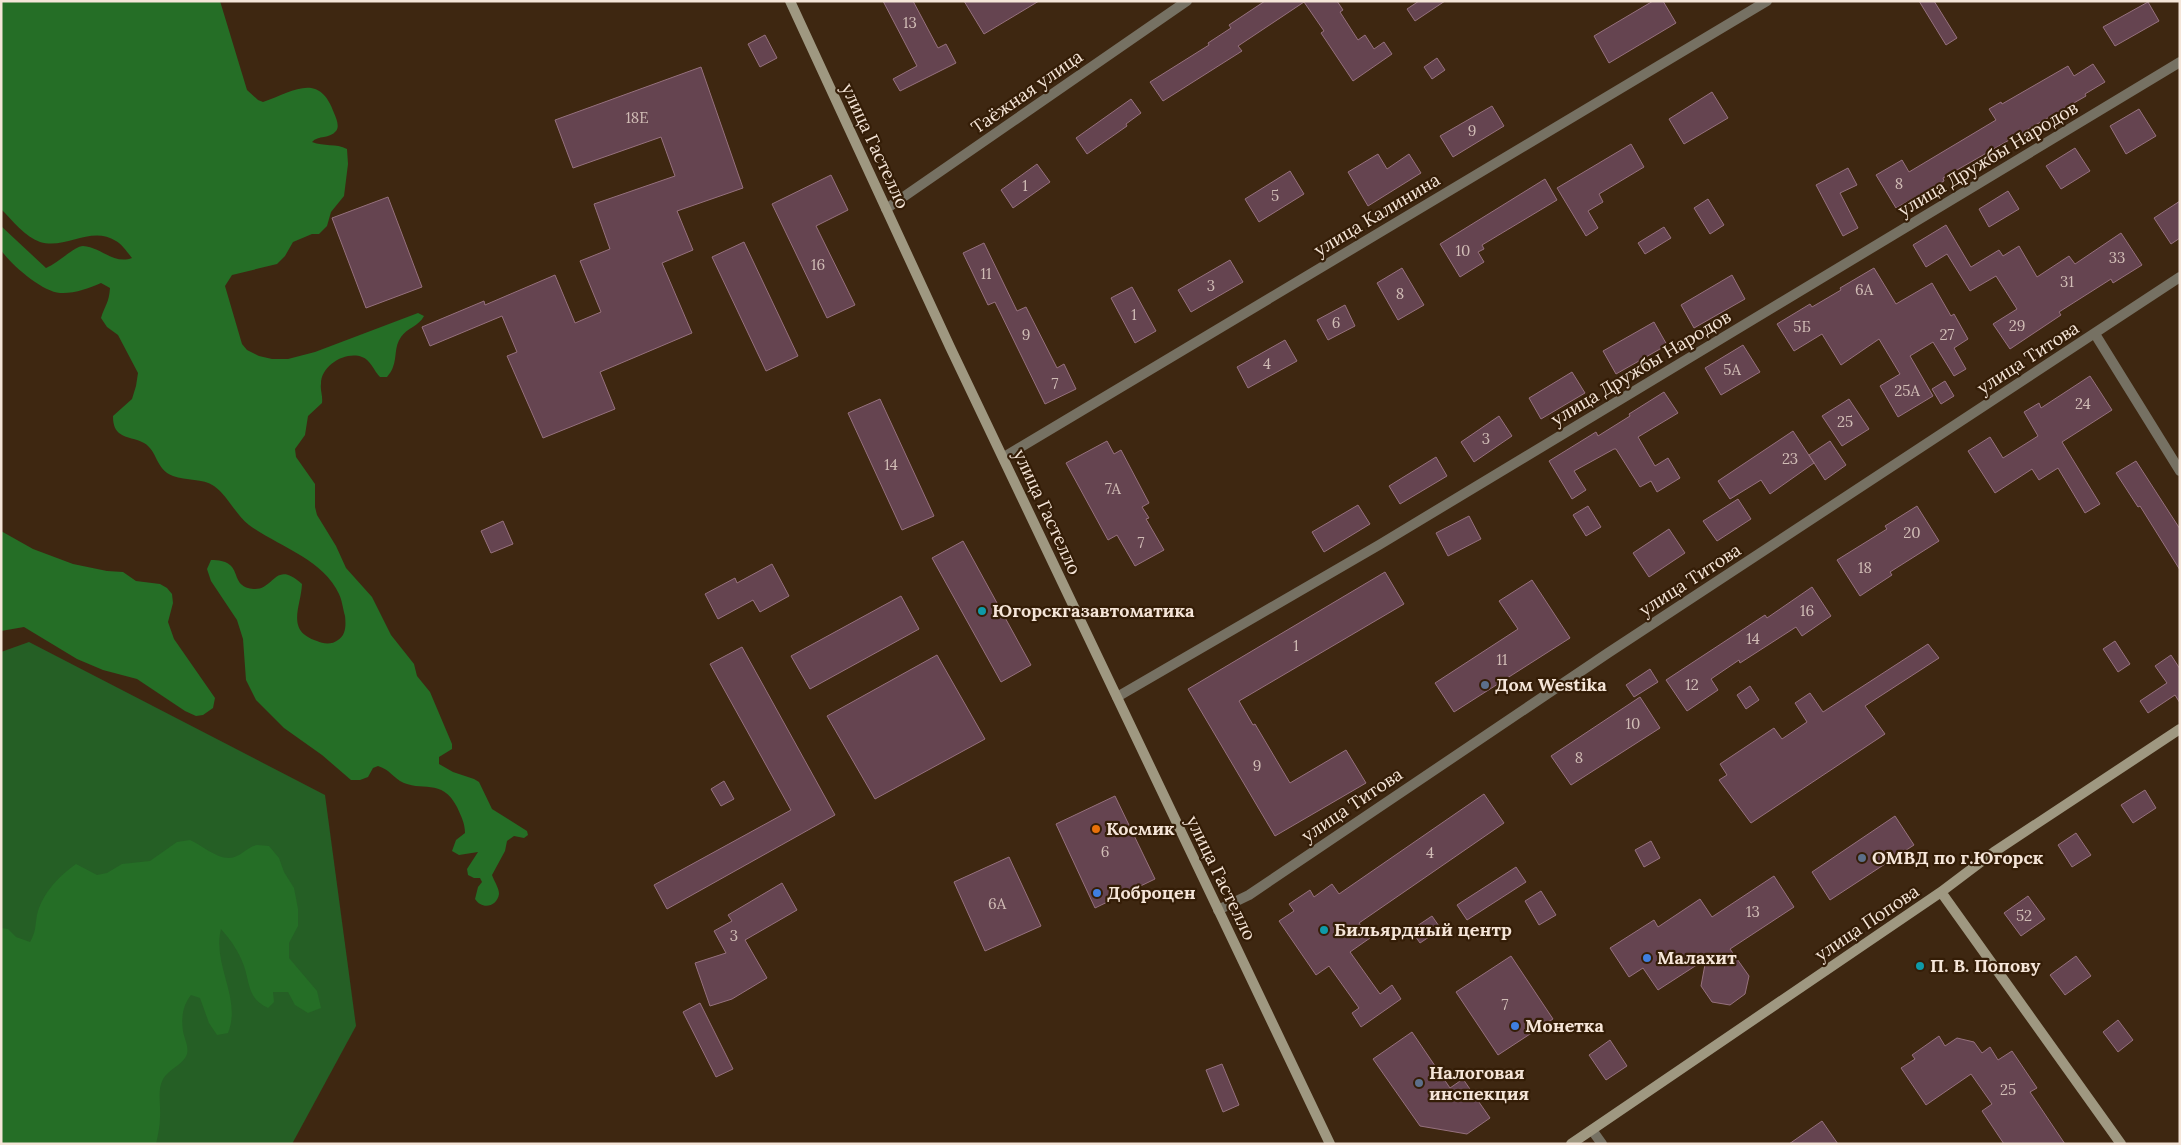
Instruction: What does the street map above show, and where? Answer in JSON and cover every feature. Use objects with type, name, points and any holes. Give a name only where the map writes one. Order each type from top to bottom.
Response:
[{"type":"street","name":"улица Гастелло","points":[[790,1],[886,209],[1330,1144]]},
{"type":"street","name":"Таёжная улица","points":[[886,209],[1187,1]]},
{"type":"street","name":"улица Калинина","points":[[1004,457],[1767,1]]},
{"type":"street","name":"улица Дружбы Народов","points":[[1117,696],[1380,545],[2180,62]]},
{"type":"street","name":"улица Титова","points":[[1218,910],[1249,894],[1616,648],[2180,277]]},
{"type":"street","points":[[2095,334],[2180,471]]},
{"type":"street","name":"улица Попова","points":[[1572,1144],[1941,892],[1994,852],[2180,728]]},
{"type":"street","points":[[1941,892],[2121,1144]]},
{"type":"street","points":[[1592,1130],[1602,1144]]},
{"type":"green space","points":[[1,1],[220,1],[247,90],[263,102],[295,90],[313,88],[321,92],[328,100],[337,120],[337,129],[331,135],[317,138],[312,142],[347,149],[348,164],[344,196],[331,212],[327,226],[319,234],[312,234],[293,242],[285,256],[277,264],[232,275],[225,286],[242,344],[247,350],[259,356],[272,359],[288,359],[315,352],[418,313],[424,316],[401,337],[397,344],[393,368],[387,377],[380,377],[365,358],[356,356],[342,358],[325,371],[321,386],[322,403],[308,416],[305,435],[295,449],[296,457],[315,484],[317,515],[336,546],[346,568],[372,597],[391,635],[414,664],[417,676],[430,692],[452,744],[452,749],[439,757],[439,764],[453,772],[479,782],[492,809],[527,831],[528,835],[524,838],[514,836],[507,841],[505,851],[492,875],[499,894],[498,898],[489,906],[481,905],[475,899],[478,887],[482,882],[480,878],[468,875],[467,869],[478,852],[459,855],[452,851],[456,840],[465,833],[465,829],[457,807],[445,792],[431,787],[416,786],[400,781],[388,771],[378,766],[373,768],[368,777],[360,780],[351,780],[322,755],[284,728],[256,700],[246,680],[243,639],[237,620],[211,581],[207,569],[211,560],[221,561],[232,567],[242,585],[257,589],[264,587],[279,576],[285,574],[292,577],[302,584],[297,617],[298,625],[307,637],[322,643],[336,642],[344,633],[345,616],[342,602],[332,582],[311,562],[249,525],[219,490],[210,483],[178,478],[167,473],[149,446],[117,431],[113,416],[132,399],[138,373],[118,335],[107,327],[101,318],[108,301],[110,288],[101,283],[70,293],[53,291],[28,277],[1,250],[1,226],[46,268],[83,246],[96,249],[113,258],[125,260],[132,258],[120,244],[107,237],[88,236],[50,244],[34,240],[1,209]]},
{"type":"green space","points":[[1,531],[33,549],[73,564],[107,571],[123,572],[136,581],[160,584],[167,588],[172,594],[173,603],[168,622],[174,639],[215,698],[213,708],[203,715],[196,716],[185,711],[137,679],[103,670],[77,659],[24,627],[1,631]]},
{"type":"green space","points":[[29,642],[325,795],[356,1026],[292,1144],[1,1144],[1,652]]},
{"type":"green space","points":[[190,840],[214,854],[224,857],[237,856],[250,847],[257,845],[269,846],[279,858],[284,872],[294,888],[298,909],[298,926],[289,943],[289,958],[317,991],[321,1008],[308,1013],[295,1005],[288,992],[273,992],[274,1002],[268,1008],[261,1004],[253,996],[244,966],[237,951],[221,929],[219,942],[220,956],[232,1007],[228,1033],[217,1035],[209,1023],[200,998],[191,995],[184,1007],[182,1021],[187,1054],[183,1061],[166,1075],[161,1083],[160,1124],[156,1144],[1,1144],[1,928],[8,929],[16,937],[30,942],[39,907],[47,893],[63,874],[76,864],[97,875],[107,873],[122,864],[150,861],[177,842]]},
{"type":"building","points":[[883,1],[913,1],[938,48],[946,44],[956,63],[900,91],[893,79],[917,66]]},
{"type":"building","points":[[964,1],[1039,1],[984,34]]},
{"type":"building","points":[[1265,1],[1337,1],[1343,10],[1340,12],[1358,40],[1365,35],[1374,49],[1384,42],[1392,54],[1353,81],[1321,33],[1324,31],[1304,2],[1238,46],[1242,51],[1163,101],[1150,82],[1209,45],[1208,43],[1231,28],[1229,25]]},
{"type":"building","points":[[1419,1],[1445,1],[1415,21],[1407,9]]},
{"type":"building","points":[[1653,1],[1663,1],[1676,23],[1609,63],[1594,36]]},
{"type":"building","points":[[1919,1],[1934,1],[1957,38],[1946,45]]},
{"type":"building","points":[[2148,2],[2159,21],[2115,46],[2103,27]]},
{"type":"building","points":[[765,35],[777,58],[760,67],[748,44]]},
{"type":"building","points":[[1437,58],[1445,70],[1432,79],[1424,67]]},
{"type":"building","points":[[2093,64],[2105,82],[2085,94],[2086,96],[1943,178],[1944,181],[1896,208],[1876,175],[1902,160],[1909,172],[1996,120],[1989,109],[2001,102],[2002,104],[2068,66],[2074,76]]},
{"type":"building","points":[[701,67],[743,188],[677,211],[693,250],[662,263],[692,333],[600,372],[615,409],[543,438],[507,356],[517,352],[502,316],[430,346],[422,327],[484,301],[485,305],[555,275],[575,323],[601,312],[580,261],[610,249],[594,204],[675,176],[661,137],[573,168],[555,120]]},
{"type":"building","points":[[1712,92],[1728,118],[1684,144],[1669,119]]},
{"type":"building","points":[[1131,99],[1141,113],[1126,124],[1127,126],[1087,154],[1076,138]]},
{"type":"building","points":[[1492,106],[1504,126],[1453,157],[1440,136]]},
{"type":"building","points":[[2139,109],[2156,136],[2126,154],[2110,126]]},
{"type":"building","points":[[1631,144],[1644,167],[1599,194],[1603,202],[1588,211],[1598,228],[1586,236],[1557,188]]},
{"type":"building","points":[[2075,148],[2090,171],[2061,189],[2046,166]]},
{"type":"building","points":[[1378,154],[1387,169],[1409,154],[1421,173],[1368,206],[1348,172]]},
{"type":"building","points":[[1037,164],[1050,182],[1013,208],[1001,190]]},
{"type":"building","points":[[1848,168],[1857,185],[1840,193],[1858,228],[1843,236],[1816,185]]},
{"type":"building","points":[[1290,171],[1304,194],[1259,222],[1245,199]]},
{"type":"building","points":[[831,175],[848,210],[816,226],[855,305],[827,318],[772,204]]},
{"type":"building","points":[[1545,179],[1557,200],[1482,245],[1484,249],[1478,252],[1484,262],[1460,277],[1440,244]]},
{"type":"building","points":[[2008,191],[2019,209],[1989,227],[1979,209]]},
{"type":"building","points":[[388,197],[422,287],[366,308],[332,218]]},
{"type":"building","points":[[1708,199],[1724,225],[1710,234],[1694,208]]},
{"type":"building","points":[[2180,201],[2180,238],[2171,244],[2154,218]]},
{"type":"building","points":[[1946,225],[1971,267],[1999,250],[2003,256],[2019,246],[2037,277],[2069,256],[2075,264],[2121,233],[2142,265],[2113,283],[2111,279],[2059,312],[2061,315],[2010,349],[1993,324],[2017,309],[1996,276],[1970,291],[1947,254],[1926,267],[1913,245]]},
{"type":"building","points":[[1664,227],[1671,238],[1645,254],[1638,243]]},
{"type":"building","points":[[744,242],[798,356],[766,371],[712,257]]},
{"type":"building","points":[[984,243],[1017,311],[1026,307],[1057,368],[1064,364],[1076,389],[1045,404],[995,302],[988,305],[963,253]]},
{"type":"building","points":[[1230,260],[1243,282],[1191,312],[1178,290]]},
{"type":"building","points":[[1402,268],[1424,305],[1398,320],[1377,283]]},
{"type":"building","points":[[1874,268],[1896,304],[1932,283],[1951,316],[1954,314],[1968,339],[1954,348],[1966,369],[1954,376],[1933,342],[1910,356],[1933,396],[1898,417],[1880,386],[1900,374],[1879,339],[1841,365],[1822,334],[1794,351],[1777,324],[1810,304],[1812,307]]},
{"type":"building","points":[[1732,275],[1745,299],[1694,328],[1681,305]]},
{"type":"building","points":[[1132,287],[1156,331],[1135,343],[1111,298]]},
{"type":"building","points":[[1345,305],[1355,326],[1328,340],[1317,320]]},
{"type":"building","points":[[1654,322],[1667,345],[1616,374],[1603,351]]},
{"type":"building","points":[[1285,340],[1297,361],[1248,388],[1237,367]]},
{"type":"building","points":[[1743,345],[1760,372],[1721,395],[1705,368]]},
{"type":"building","points":[[1572,372],[1585,393],[1541,419],[1529,398]]},
{"type":"building","points":[[2090,376],[2112,410],[2062,442],[2100,504],[2085,513],[2058,468],[2039,480],[2032,469],[1995,493],[1968,451],[1990,437],[2003,458],[2038,436],[2024,412],[2039,403],[2041,408]]},
{"type":"building","points":[[1945,381],[1954,396],[1941,404],[1932,389]]},
{"type":"building","points":[[1664,392],[1678,413],[1638,437],[1655,466],[1668,458],[1680,478],[1657,492],[1651,481],[1640,487],[1616,449],[1614,449],[1574,471],[1586,490],[1572,499],[1549,461],[1596,432],[1598,436]]},
{"type":"building","points":[[880,399],[934,516],[902,530],[848,413]]},
{"type":"building","points":[[1849,399],[1869,429],[1842,446],[1822,416]]},
{"type":"building","points":[[1499,416],[1512,436],[1474,462],[1461,442]]},
{"type":"building","points":[[1793,431],[1814,463],[1770,494],[1761,480],[1730,499],[1718,481]]},
{"type":"building","points":[[1107,441],[1114,454],[1121,450],[1149,503],[1142,507],[1149,518],[1146,519],[1164,550],[1135,566],[1117,535],[1108,540],[1066,463]]},
{"type":"building","points":[[1830,441],[1846,465],[1825,480],[1809,455]]},
{"type":"building","points":[[1436,457],[1447,476],[1400,504],[1389,486]]},
{"type":"building","points":[[2136,461],[2180,529],[2180,570],[2140,506],[2138,507],[2116,473]]},
{"type":"building","points":[[1738,499],[1751,519],[1717,541],[1703,521]]},
{"type":"building","points":[[1358,505],[1370,524],[1324,552],[1312,532]]},
{"type":"building","points":[[1588,506],[1601,527],[1586,536],[1573,515]]},
{"type":"building","points":[[1917,506],[1939,541],[1890,572],[1892,575],[1860,596],[1837,560],[1887,529],[1885,526]]},
{"type":"building","points":[[1469,516],[1481,539],[1448,556],[1436,533]]},
{"type":"building","points":[[503,521],[513,544],[491,553],[481,531]]},
{"type":"building","points":[[1669,529],[1685,553],[1649,577],[1633,553]]},
{"type":"building","name":"Югорскгазавтоматика","points":[[963,541],[1031,665],[1001,682],[932,558]]},
{"type":"building","points":[[772,564],[789,596],[760,612],[753,600],[718,619],[705,594],[735,578],[737,583]]},
{"type":"building","points":[[1385,572],[1404,604],[1239,701],[1290,783],[1346,750],[1366,783],[1275,836],[1188,689]]},
{"type":"building","points":[[1532,580],[1570,638],[1454,712],[1435,683],[1518,629],[1499,601]]},
{"type":"building","points":[[1812,587],[1831,616],[1802,636],[1796,627],[1740,663],[1739,660],[1711,679],[1718,690],[1687,711],[1666,680],[1765,615],[1767,618]]},
{"type":"building","points":[[901,596],[919,629],[810,689],[791,656]]},
{"type":"building","points":[[2115,641],[2130,664],[2118,672],[2103,649]]},
{"type":"building","points":[[1928,644],[1939,658],[1865,706],[1885,734],[1751,823],[1719,780],[1727,775],[1720,764],[1774,728],[1782,739],[1807,722],[1795,703],[1810,693],[1823,712]]},
{"type":"building","points":[[742,647],[835,815],[667,909],[654,885],[791,810],[710,664]]},
{"type":"building","points":[[937,655],[985,739],[875,799],[827,716]]},
{"type":"building","points":[[2171,655],[2180,669],[2180,703],[2175,695],[2148,713],[2140,701],[2167,683],[2155,666]]},
{"type":"building","points":[[1650,669],[1658,682],[1634,697],[1626,685]]},
{"type":"building","points":[[1750,686],[1759,700],[1746,709],[1737,695]]},
{"type":"building","points":[[1640,697],[1660,728],[1571,785],[1551,756]]},
{"type":"building","points":[[724,781],[734,799],[721,806],[711,789]]},
{"type":"building","points":[[2145,790],[2156,808],[2133,823],[2121,805]]},
{"type":"building","points":[[1484,794],[1504,823],[1359,923],[1370,938],[1350,952],[1380,994],[1392,985],[1401,999],[1361,1027],[1352,1013],[1359,1008],[1329,966],[1316,975],[1279,921],[1294,911],[1289,904],[1310,890],[1314,897],[1332,884],[1339,894]]},
{"type":"building","points":[[1115,796],[1155,879],[1095,908],[1056,824]]},
{"type":"building","name":"ОМВД по г.Югорск","points":[[1895,816],[1914,845],[1830,900],[1812,872]]},
{"type":"building","points":[[2076,833],[2091,855],[2072,867],[2058,845]]},
{"type":"building","points":[[1651,841],[1660,858],[1644,867],[1635,850]]},
{"type":"building","points":[[1009,857],[1041,926],[985,951],[954,882]]},
{"type":"building","points":[[1516,867],[1526,882],[1467,920],[1457,905]]},
{"type":"building","points":[[1774,876],[1794,907],[1730,949],[1749,976],[1745,994],[1730,1005],[1712,1002],[1701,986],[1706,959],[1658,990],[1643,968],[1629,977],[1610,948],[1654,920],[1658,927],[1700,899],[1712,917]]},
{"type":"building","points":[[782,883],[797,910],[745,940],[767,978],[732,999],[710,1006],[695,963],[726,953],[714,931],[732,921],[728,915]]},
{"type":"building","points":[[1541,891],[1556,915],[1539,925],[1525,901]]},
{"type":"building","points":[[2028,896],[2045,919],[2021,936],[2004,913]]},
{"type":"building","points":[[1432,916],[1441,929],[1420,943],[1411,930]]},
{"type":"building","points":[[1511,956],[1553,1019],[1498,1055],[1456,992]]},
{"type":"building","points":[[2076,956],[2091,976],[2065,995],[2050,975]]},
{"type":"building","points":[[700,1003],[733,1069],[716,1077],[683,1012]]},
{"type":"building","points":[[2118,1020],[2133,1040],[2118,1052],[2103,1032]]},
{"type":"building","name":"Налоговая инспекция","points":[[1412,1032],[1450,1088],[1463,1079],[1490,1118],[1467,1134],[1420,1126],[1373,1059]]},
{"type":"building","points":[[1939,1036],[1945,1046],[1957,1038],[1974,1042],[1982,1053],[1990,1047],[1998,1060],[2012,1051],[2037,1088],[2030,1092],[2065,1144],[2004,1144],[1982,1111],[1992,1104],[1971,1074],[1926,1105],[1901,1068],[1915,1059],[1912,1055]]},
{"type":"building","points":[[1610,1040],[1627,1066],[1606,1080],[1589,1055]]},
{"type":"building","points":[[1222,1064],[1239,1105],[1223,1112],[1206,1070]]},
{"type":"building","points":[[1822,1121],[1838,1144],[1789,1144]]},
{"type":"place","name":"Югорскгазавтоматика","points":[[982,611]]},
{"type":"place","name":"Дом Westika","points":[[1485,685]]},
{"type":"place","name":"Космик","points":[[1096,829]]},
{"type":"place","name":"ОМВД по г.Югорск","points":[[1862,858]]},
{"type":"place","name":"Доброцен","points":[[1097,893]]},
{"type":"place","name":"Бильярдный центр","points":[[1324,930]]},
{"type":"place","name":"Малахит","points":[[1647,958]]},
{"type":"place","name":"П. В. Попову","points":[[1920,966]]},
{"type":"place","name":"Монетка","points":[[1515,1026]]},
{"type":"place","name":"Налоговая инспекция","points":[[1419,1083]]}]
